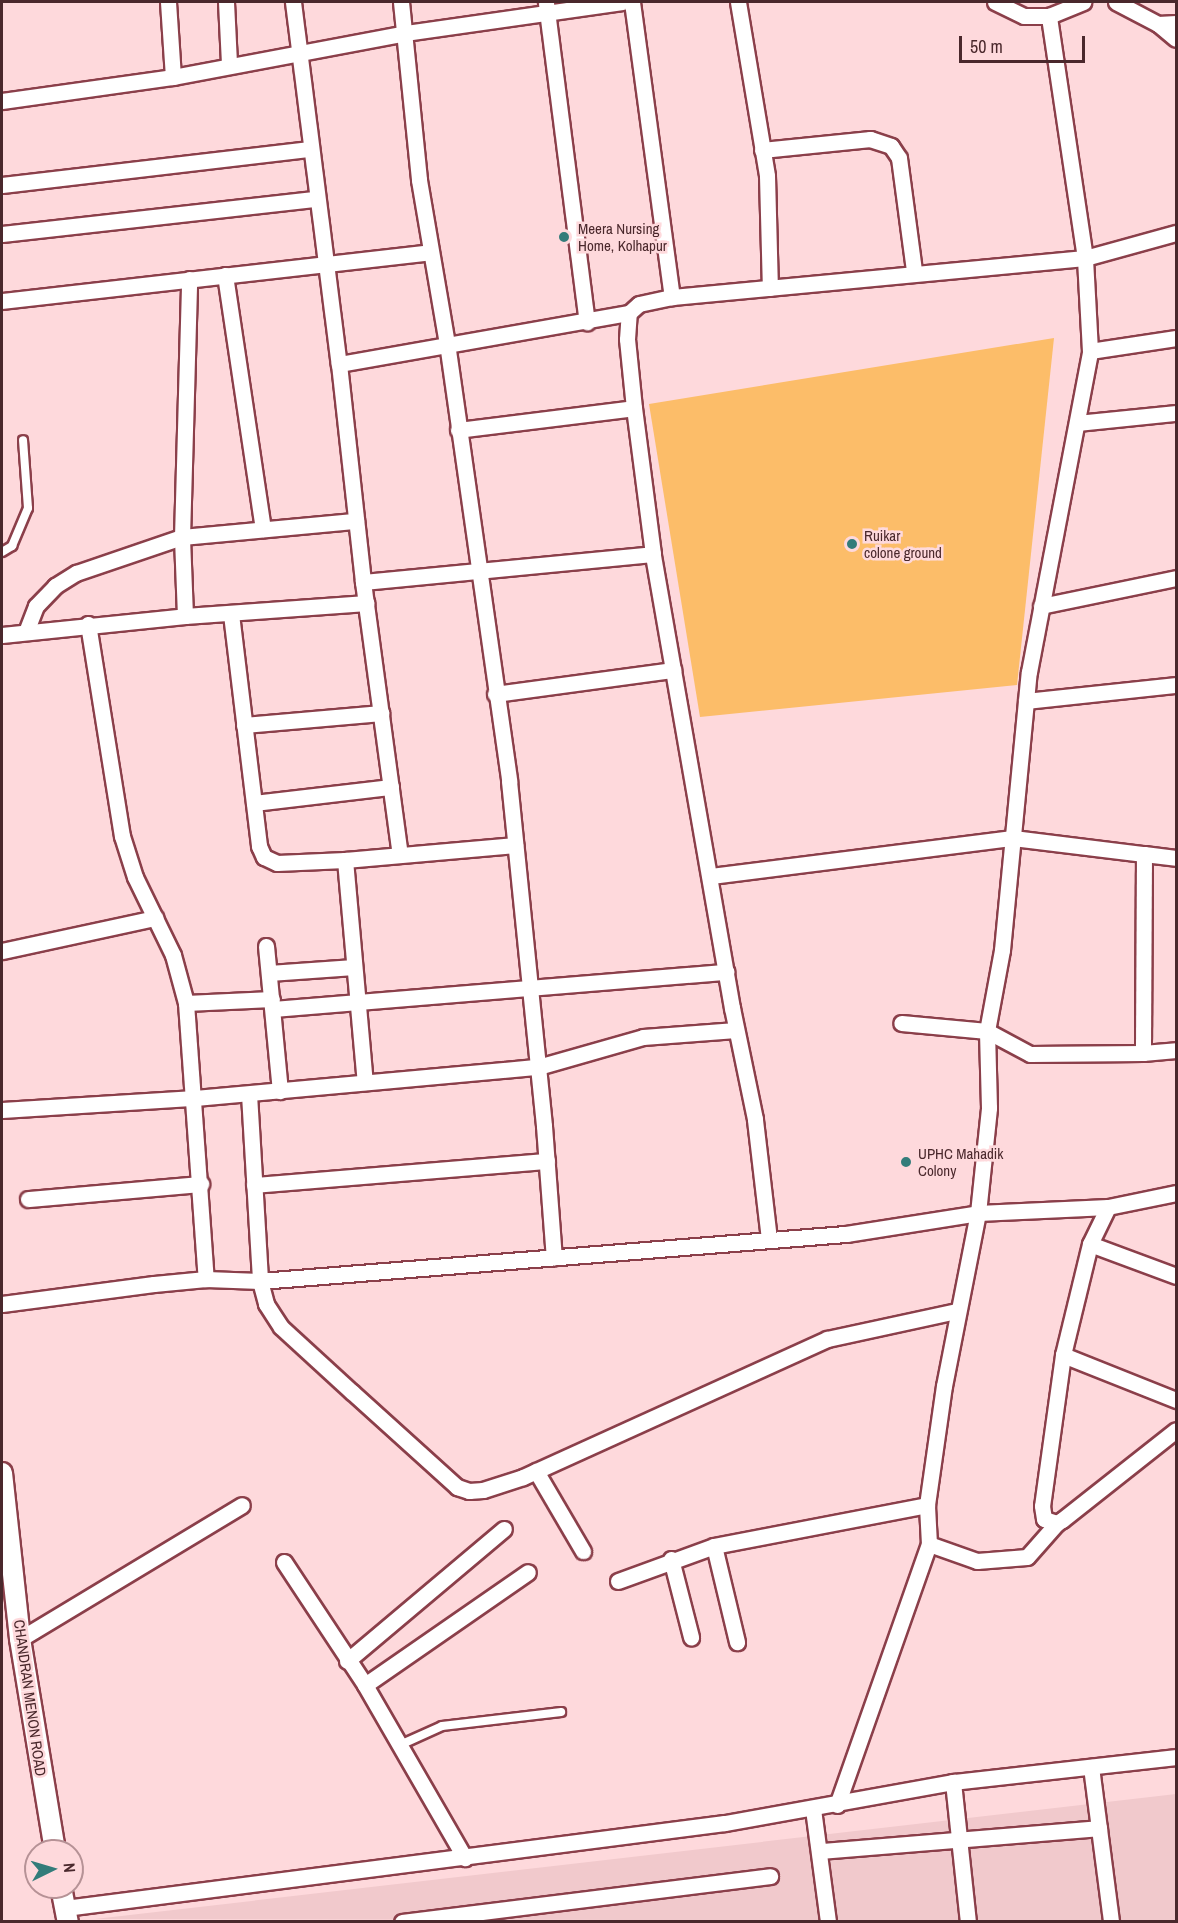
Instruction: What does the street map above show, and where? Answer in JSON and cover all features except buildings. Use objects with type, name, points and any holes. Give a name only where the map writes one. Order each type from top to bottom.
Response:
[{"type":"street","points":[[168,2],[173,77]]},
{"type":"street","points":[[226,2],[229,64]]},
{"type":"street","points":[[293,2],[316,199],[339,364],[363,582],[400,854]]},
{"type":"street","points":[[401,2],[429,252],[447,343],[515,845],[547,1161],[554,1258]]},
{"type":"street","points":[[2,101],[173,77],[229,64],[546,7],[622,2]]},
{"type":"street","points":[[632,2],[672,297]]},
{"type":"street","points":[[738,2],[767,176],[770,288]]},
{"type":"street","points":[[994,2],[1024,16],[1049,16],[1083,2]]},
{"type":"street","points":[[1116,2],[1158,24],[1176,39]]},
{"type":"street","points":[[546,7],[587,322]]},
{"type":"street","points":[[837,1805],[929,1544],[927,1505],[956,1311],[978,1213],[989,1108],[987,1031],[1002,950],[1026,701],[1041,606],[1090,351],[1085,258],[1049,16]]},
{"type":"street","points":[[1158,24],[1176,23]]},
{"type":"street","points":[[762,150],[870,139],[891,146],[899,158],[914,271]]},
{"type":"street","points":[[2,185],[310,149]]},
{"type":"street","points":[[2,234],[316,199]]},
{"type":"street","points":[[339,364],[447,343],[587,322],[628,313],[639,303],[672,297],[855,282],[914,271],[1085,258],[1176,234]]},
{"type":"street","points":[[2,301],[225,275],[327,266],[429,252]]},
{"type":"street","points":[[225,275],[263,529]]},
{"type":"street","points":[[186,615],[182,537],[189,279]]},
{"type":"street","points":[[628,313],[627,339],[634,408],[653,554],[711,876],[736,1030],[755,1119],[769,1239]]},
{"type":"street","points":[[1090,351],[1176,339]]},
{"type":"street","points":[[458,430],[634,408]]},
{"type":"street","points":[[1077,423],[1176,413]]},
{"type":"street","points":[[26,632],[36,606],[55,586],[76,573],[182,537],[356,521]]},
{"type":"street","points":[[363,582],[478,573],[653,554]]},
{"type":"street","points":[[1041,606],[1176,578]]},
{"type":"street","points":[[2,635],[186,615],[231,614],[367,603]]},
{"type":"street","points":[[231,614],[260,846],[270,861],[345,860],[515,845]]},
{"type":"street","points":[[88,624],[122,836],[155,918],[173,955],[186,1003],[195,1098],[206,1279]]},
{"type":"street","points":[[495,694],[673,670]]},
{"type":"street","points":[[1026,701],[1176,684]]},
{"type":"street","points":[[244,725],[381,713]]},
{"type":"street","points":[[254,803],[391,787]]},
{"type":"street","points":[[711,876],[1013,838],[1176,858]]},
{"type":"street","points":[[1143,1053],[1144,855]]},
{"type":"street","points":[[345,860],[365,1082]]},
{"type":"street","points":[[2,951],[155,918]]},
{"type":"street","points":[[266,946],[280,1091]]},
{"type":"street","points":[[269,974],[354,967]]},
{"type":"street","points":[[186,1003],[357,1002],[529,986],[726,972]]},
{"type":"street","points":[[901,1023],[987,1031],[1030,1054],[1143,1053],[1176,1050]]},
{"type":"street","points":[[2,1110],[249,1094],[538,1067],[643,1037],[736,1030]]},
{"type":"street","points":[[249,1094],[260,1281],[266,1304],[281,1327],[457,1487],[483,1490],[536,1471],[827,1339],[956,1311]]},
{"type":"street","points":[[254,1185],[547,1161]]},
{"type":"street","points":[[28,1198],[201,1185]]},
{"type":"street","points":[[2,1305],[79,1292],[206,1279],[260,1281],[846,1234],[978,1213],[1108,1207],[1176,1193]]},
{"type":"street","points":[[1057,1523],[1044,1519],[1042,1506],[1063,1355],[1090,1244],[1108,1207]]},
{"type":"street","points":[[1090,1244],[1176,1276]]},
{"type":"street","points":[[1063,1355],[1176,1400]]},
{"type":"street","points":[[929,1544],[977,1561],[1027,1557],[1057,1523],[1176,1430]]},
{"type":"street","points":[[536,1471],[583,1551]]},
{"type":"street","name":"CHANDRAN MENON ROAD","points":[[2,1473],[21,1639],[53,1839]]},
{"type":"street","points":[[21,1639],[242,1505]]},
{"type":"street","points":[[618,1581],[671,1559],[714,1546],[927,1505]]},
{"type":"street","points":[[346,1662],[504,1529]]},
{"type":"street","points":[[714,1546],[737,1642]]},
{"type":"street","points":[[671,1559],[691,1637]]},
{"type":"street","points":[[284,1562],[346,1662],[365,1685],[465,1858]]},
{"type":"street","points":[[365,1685],[528,1572]]},
{"type":"street","points":[[64,1899],[67,1915],[813,1809],[953,1782],[1176,1756]]},
{"type":"street","points":[[1091,1767],[1111,1922]]},
{"type":"street","points":[[953,1782],[968,1922]]},
{"type":"street","points":[[813,1809],[821,1851],[828,1922]]},
{"type":"street","points":[[821,1851],[1100,1828]]},
{"type":"street","points":[[402,1922],[526,1914],[770,1876]]},
{"type":"lane","points":[[2,552],[12,546],[28,508],[23,440]]},
{"type":"lane","points":[[400,1745],[442,1726],[561,1712]]},
{"type":"shaded area","name":"Ruikar colone ground","points":[[1054,338],[1017,685],[700,717],[649,404]]},
{"type":"shaded area","points":[[1176,1794],[1176,1921],[95,1919]]},
{"type":"place","name":"Meera Nursing Home, Kolhapur","points":[[564,237]]},
{"type":"place","name":"Ruikar colone ground","points":[[852,544]]},
{"type":"place","name":"UPHC Mahadik Colony","points":[[906,1162]]}]
